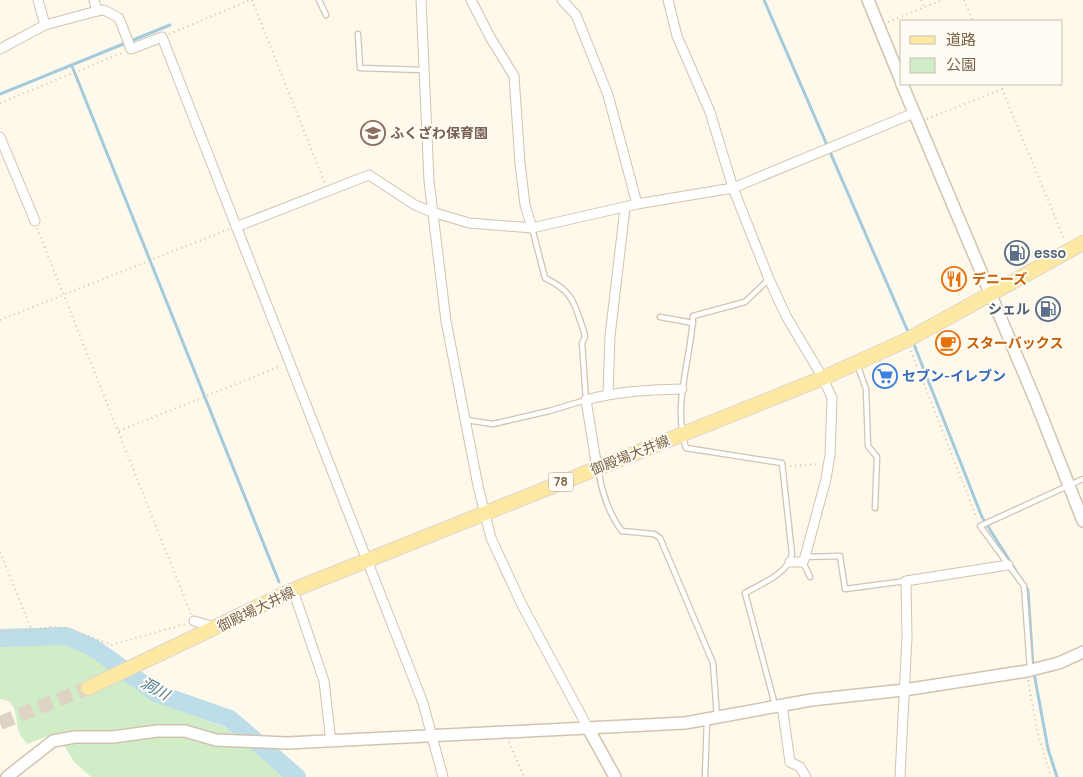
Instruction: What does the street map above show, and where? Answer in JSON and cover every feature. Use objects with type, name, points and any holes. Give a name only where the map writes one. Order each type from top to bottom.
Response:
[{"type":"main road","name":"御殿場大井線","points":[[88,688],[182,645],[293,590],[824,378],[910,338],[1083,243]]},
{"type":"street","points":[[38,0],[45,25]]},
{"type":"street","points":[[94,0],[97,11]]},
{"type":"street","points":[[421,0],[425,135],[432,212],[446,321],[484,513],[492,538],[522,605],[615,777]]},
{"type":"street","points":[[471,0],[490,37],[514,76],[520,163],[525,205],[532,228]]},
{"type":"street","points":[[562,0],[576,15],[608,95],[637,204]]},
{"type":"street","points":[[668,0],[683,51],[710,112],[733,188],[769,279],[786,316],[824,378],[832,398],[828,463],[804,560],[790,562]]},
{"type":"street","points":[[868,0],[900,78]]},
{"type":"street","points":[[0,49],[45,25],[104,10],[119,18],[131,49],[162,37],[424,703],[443,777]]},
{"type":"street","points":[[903,85],[1036,402],[1083,521]]},
{"type":"street","points":[[236,227],[369,175],[415,205],[432,212],[469,223],[532,228],[637,204],[733,188],[916,118]]},
{"type":"street","points":[[0,137],[35,221]]},
{"type":"street","points":[[608,394],[610,336],[622,246],[624,208]]},
{"type":"street","points":[[598,468],[586,400],[608,394],[682,389]]},
{"type":"street","points":[[900,777],[908,637],[906,582],[1008,565]]},
{"type":"street","points":[[293,590],[324,681],[331,742]]},
{"type":"street","points":[[194,621],[216,628]]},
{"type":"street","points":[[7,777],[53,741],[74,736],[113,737],[157,731],[185,731],[216,740],[287,743],[434,738],[685,723],[779,706],[904,690],[1029,670],[1059,662],[1083,652]]},
{"type":"street","points":[[779,706],[790,762],[800,767],[806,777]]},
{"type":"lane","points":[[320,0],[326,15]]},
{"type":"lane","points":[[358,34],[360,68],[424,70]]},
{"type":"lane","points":[[466,420],[493,424],[549,412],[586,400],[582,343],[585,337],[584,332],[572,296],[559,284],[545,278],[532,228]]},
{"type":"lane","points":[[769,279],[745,302],[694,316],[691,348],[682,389],[680,420],[686,448],[782,463],[792,554],[790,562],[781,572],[745,593],[779,706]]},
{"type":"lane","points":[[660,317],[693,323]]},
{"type":"lane","points":[[857,363],[866,389],[868,446],[876,457],[875,508]]},
{"type":"lane","points":[[598,468],[600,483],[617,524],[622,531],[654,534],[660,538],[713,663],[712,718],[705,777]]},
{"type":"lane","points":[[1029,670],[1024,586],[980,526],[1083,479]]},
{"type":"lane","points":[[810,577],[804,560],[840,556],[846,589],[906,582]]},
{"type":"path","points":[[162,37],[251,0],[327,190]]},
{"type":"path","points":[[920,0],[924,8]]},
{"type":"path","points":[[879,26],[942,0]]},
{"type":"path","points":[[964,0],[973,20]]},
{"type":"path","points":[[0,103],[131,49]]},
{"type":"path","points":[[1000,85],[1069,250]]},
{"type":"path","points":[[916,118],[1002,89]]},
{"type":"path","points":[[0,632],[32,631],[50,627],[67,628],[112,645],[194,621],[35,221]]},
{"type":"path","points":[[0,320],[64,293],[236,227]]},
{"type":"path","points":[[910,338],[980,526]]},
{"type":"path","points":[[119,431],[290,363]]},
{"type":"path","points":[[783,466],[828,463]]},
{"type":"path","points":[[0,552],[32,631]]},
{"type":"path","points":[[1029,670],[1037,731],[1051,777]]},
{"type":"path","points":[[506,733],[524,777]]},
{"type":"green space","points":[[53,642],[86,651],[145,694],[181,711],[235,731],[290,777],[91,777],[75,763],[56,733],[27,744],[18,729],[14,707],[6,700],[0,699],[0,643]]},
{"type":"waterway","points":[[764,0],[909,334]]},
{"type":"waterway","points":[[0,94],[170,25]]},
{"type":"waterway","points":[[72,66],[279,582]]},
{"type":"waterway","points":[[913,342],[982,517],[1028,590],[1033,667]]},
{"type":"waterway","name":"洞川","points":[[0,638],[66,636],[94,648],[156,693],[230,719],[297,777]]},
{"type":"waterway","points":[[1034,673],[1048,749],[1057,777]]},
{"type":"tunnel","points":[[0,723],[88,688]]},
{"type":"place","name":"ふくざわ保育園","points":[[373,133]]},
{"type":"place","name":"esso","points":[[1017,253]]},
{"type":"place","name":"デニーズ","points":[[954,279]]},
{"type":"place","name":"シェル","points":[[1048,309]]},
{"type":"place","name":"スターバックス","points":[[948,343]]},
{"type":"place","name":"セブン-イレブン","points":[[885,376]]}]
